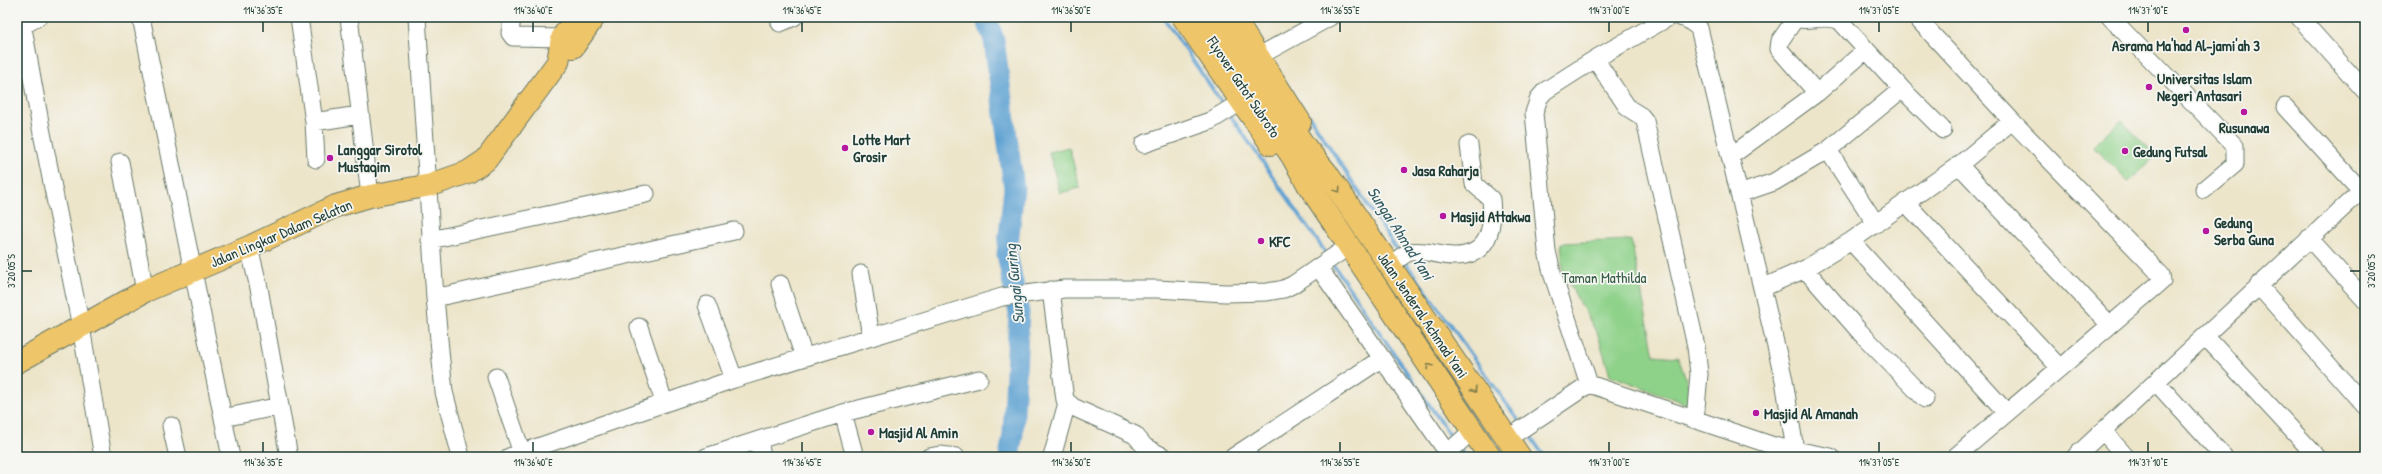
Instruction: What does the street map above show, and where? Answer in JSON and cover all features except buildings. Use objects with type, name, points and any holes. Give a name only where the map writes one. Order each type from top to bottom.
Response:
[{"type":"main road","points":[[568,42],[576,17]]},
{"type":"main road","points":[[568,42],[594,17]]},
{"type":"main road","name":"Jalan Jenderal Achmad Yani","points":[[1182,17],[1284,162],[1306,183],[1344,250],[1490,457]]},
{"type":"main road","name":"Flyover Gatot Subroto","points":[[1197,17],[1299,152]]},
{"type":"main road","name":"Flyover Gatot Subroto","points":[[1216,17],[1299,152]]},
{"type":"main road","name":"Jalan Jenderal Achmad Yani","points":[[1233,17],[1261,54],[1313,144],[1326,172]]},
{"type":"main road","name":"Jalan Lingkar Dalam Selatan","points":[[17,362],[145,291],[249,247],[336,206],[370,196],[427,186],[468,172],[486,160],[558,62],[568,42]]},
{"type":"main road","name":"Jalan Jenderal Achmad Yani","points":[[1299,152],[1306,183]]},
{"type":"main road","name":"Jalan Jenderal Achmad Yani","points":[[1299,152],[1326,172],[1398,260],[1510,436],[1520,457]]},
{"type":"street","points":[[38,17],[21,24],[81,327],[103,457]]},
{"type":"street","points":[[141,17],[231,457]]},
{"type":"street","points":[[299,17],[314,122],[316,160]]},
{"type":"street","points":[[349,17],[359,114],[370,196]]},
{"type":"street","points":[[417,17],[434,298],[444,392],[461,457]]},
{"type":"street","points":[[512,17],[510,33],[513,37],[568,42]]},
{"type":"street","points":[[1261,54],[1330,17]]},
{"type":"street","points":[[1589,384],[1552,273],[1547,250],[1534,113],[1539,98],[1546,91],[1595,59],[1668,17]]},
{"type":"street","points":[[1916,17],[2012,121],[2161,275],[2160,284],[1955,457]]},
{"type":"street","points":[[2110,17],[2235,146],[2235,164],[2204,190]]},
{"type":"street","points":[[2299,17],[2365,91]]},
{"type":"street","points":[[1686,18],[1699,28],[1784,380],[1795,450]]},
{"type":"street","points":[[1817,93],[1779,49],[1780,41],[1794,18],[1807,20],[1833,18],[1840,21],[1902,89],[1943,130]]},
{"type":"street","points":[[1731,156],[1817,93],[1866,50]]},
{"type":"street","points":[[1595,59],[1628,108],[1641,116],[1645,121],[1696,346],[1699,374],[1695,420]]},
{"type":"street","points":[[1739,194],[1774,182],[1828,150],[1902,89]]},
{"type":"street","points":[[1144,144],[1210,121],[1241,102]]},
{"type":"street","points":[[2075,457],[2206,337],[2258,285],[2309,238],[2363,193],[2285,107]]},
{"type":"street","points":[[314,122],[359,114]]},
{"type":"street","points":[[1762,288],[1805,269],[1851,241],[1960,165],[2012,121]]},
{"type":"street","points":[[1398,260],[1426,252],[1453,256],[1470,253],[1488,238],[1492,212],[1491,199],[1474,184],[1469,145]]},
{"type":"street","points":[[1828,150],[1876,224]]},
{"type":"street","points":[[120,162],[145,291]]},
{"type":"street","points":[[1960,165],[2110,325]]},
{"type":"street","points":[[430,240],[646,194]]},
{"type":"street","points":[[1906,204],[2060,368]]},
{"type":"street","points":[[434,298],[734,231]]},
{"type":"street","points":[[2309,238],[2365,300]]},
{"type":"street","points":[[1851,241],[2007,413]]},
{"type":"street","points":[[249,247],[259,288],[289,457]]},
{"type":"street","points":[[496,377],[516,455],[664,402],[734,379],[1002,297],[1051,290],[1157,289],[1225,293],[1267,292],[1284,289],[1321,267],[1344,250]]},
{"type":"street","points":[[1321,267],[1446,455],[1472,431]]},
{"type":"street","points":[[1805,269],[1860,332],[1925,399]]},
{"type":"street","points":[[860,274],[871,337]]},
{"type":"street","points":[[780,284],[804,357]]},
{"type":"street","points":[[2258,285],[2365,406]]},
{"type":"street","points":[[1051,290],[1064,397],[1067,403],[1135,436],[1138,451],[1164,457]]},
{"type":"street","points":[[707,305],[734,379]]},
{"type":"street","points":[[639,327],[664,402]]},
{"type":"street","points":[[2206,337],[2317,457]]},
{"type":"street","points":[[1233,457],[1381,358]]},
{"type":"street","points":[[707,457],[843,413],[979,379]]},
{"type":"street","points":[[2156,382],[2224,457]]},
{"type":"street","points":[[1589,384],[1695,420],[1773,451],[1795,450],[1831,457]]},
{"type":"street","points":[[1510,436],[1589,384]]},
{"type":"street","points":[[1052,457],[1067,403]]},
{"type":"street","points":[[223,418],[280,406]]},
{"type":"street","points":[[843,413],[855,457]]},
{"type":"street","points":[[171,426],[178,457]]},
{"type":"street","points":[[2103,431],[2126,457]]},
{"type":"street","points":[[759,440],[762,457]]},
{"type":"street","points":[[929,457],[940,455],[956,457]]},
{"type":"green space","name":"Gedung Futsal","points":[[2121,120],[2156,156],[2128,182],[2093,147]]},
{"type":"green space","points":[[1069,147],[1080,188],[1060,193],[1049,152]]},
{"type":"green space","name":"Taman Mathilda","points":[[1631,240],[1654,355],[1678,357],[1691,393],[1692,406],[1610,375],[1598,335],[1563,273],[1561,243]]},
{"type":"waterway","name":"Sungai Guring","points":[[986,17],[994,40],[1014,188],[1007,254],[1019,312],[1013,434],[1009,457]]},
{"type":"waterway","name":"Sungai Ahmad Yani","points":[[1163,17],[1224,106]]},
{"type":"waterway","name":"Sungai Ahmad Yani","points":[[1308,114],[1399,253]]},
{"type":"waterway","name":"Sungai Ahmad Yani","points":[[1230,115],[1328,256]]},
{"type":"waterway","name":"Sungai Ahmad Yani","points":[[1404,260],[1521,424]]},
{"type":"waterway","name":"Sungai Ahmad Yani","points":[[1332,263],[1454,441]]},
{"type":"waterway","name":"Sungai Ahmad Yani","points":[[1527,432],[1545,457]]},
{"type":"waterway","name":"Sungai Ahmad Yani","points":[[1459,448],[1465,457]]},
{"type":"place","name":"Asrama Ma'had Al-jami'ah 3","points":[[2186,30]]},
{"type":"place","name":"Universitas Islam Negeri Antasari","points":[[2149,87]]},
{"type":"place","name":"Rusunawa","points":[[2244,112]]},
{"type":"place","name":"Lotte Mart Grosir","points":[[845,148]]},
{"type":"place","name":"Gedung Futsal","points":[[2125,151]]},
{"type":"place","name":"Langgar Sirotol Mustaqim","points":[[330,158]]},
{"type":"place","name":"Jasa Raharja","points":[[1404,170]]},
{"type":"place","name":"Masjid Attakwa","points":[[1443,216]]},
{"type":"place","name":"Gedung Serba Guna","points":[[2206,231]]},
{"type":"place","name":"KFC","points":[[1261,241]]},
{"type":"place","name":"Masjid Al Amanah","points":[[1756,413]]},
{"type":"place","name":"Masjid Al Amin","points":[[871,432]]}]
